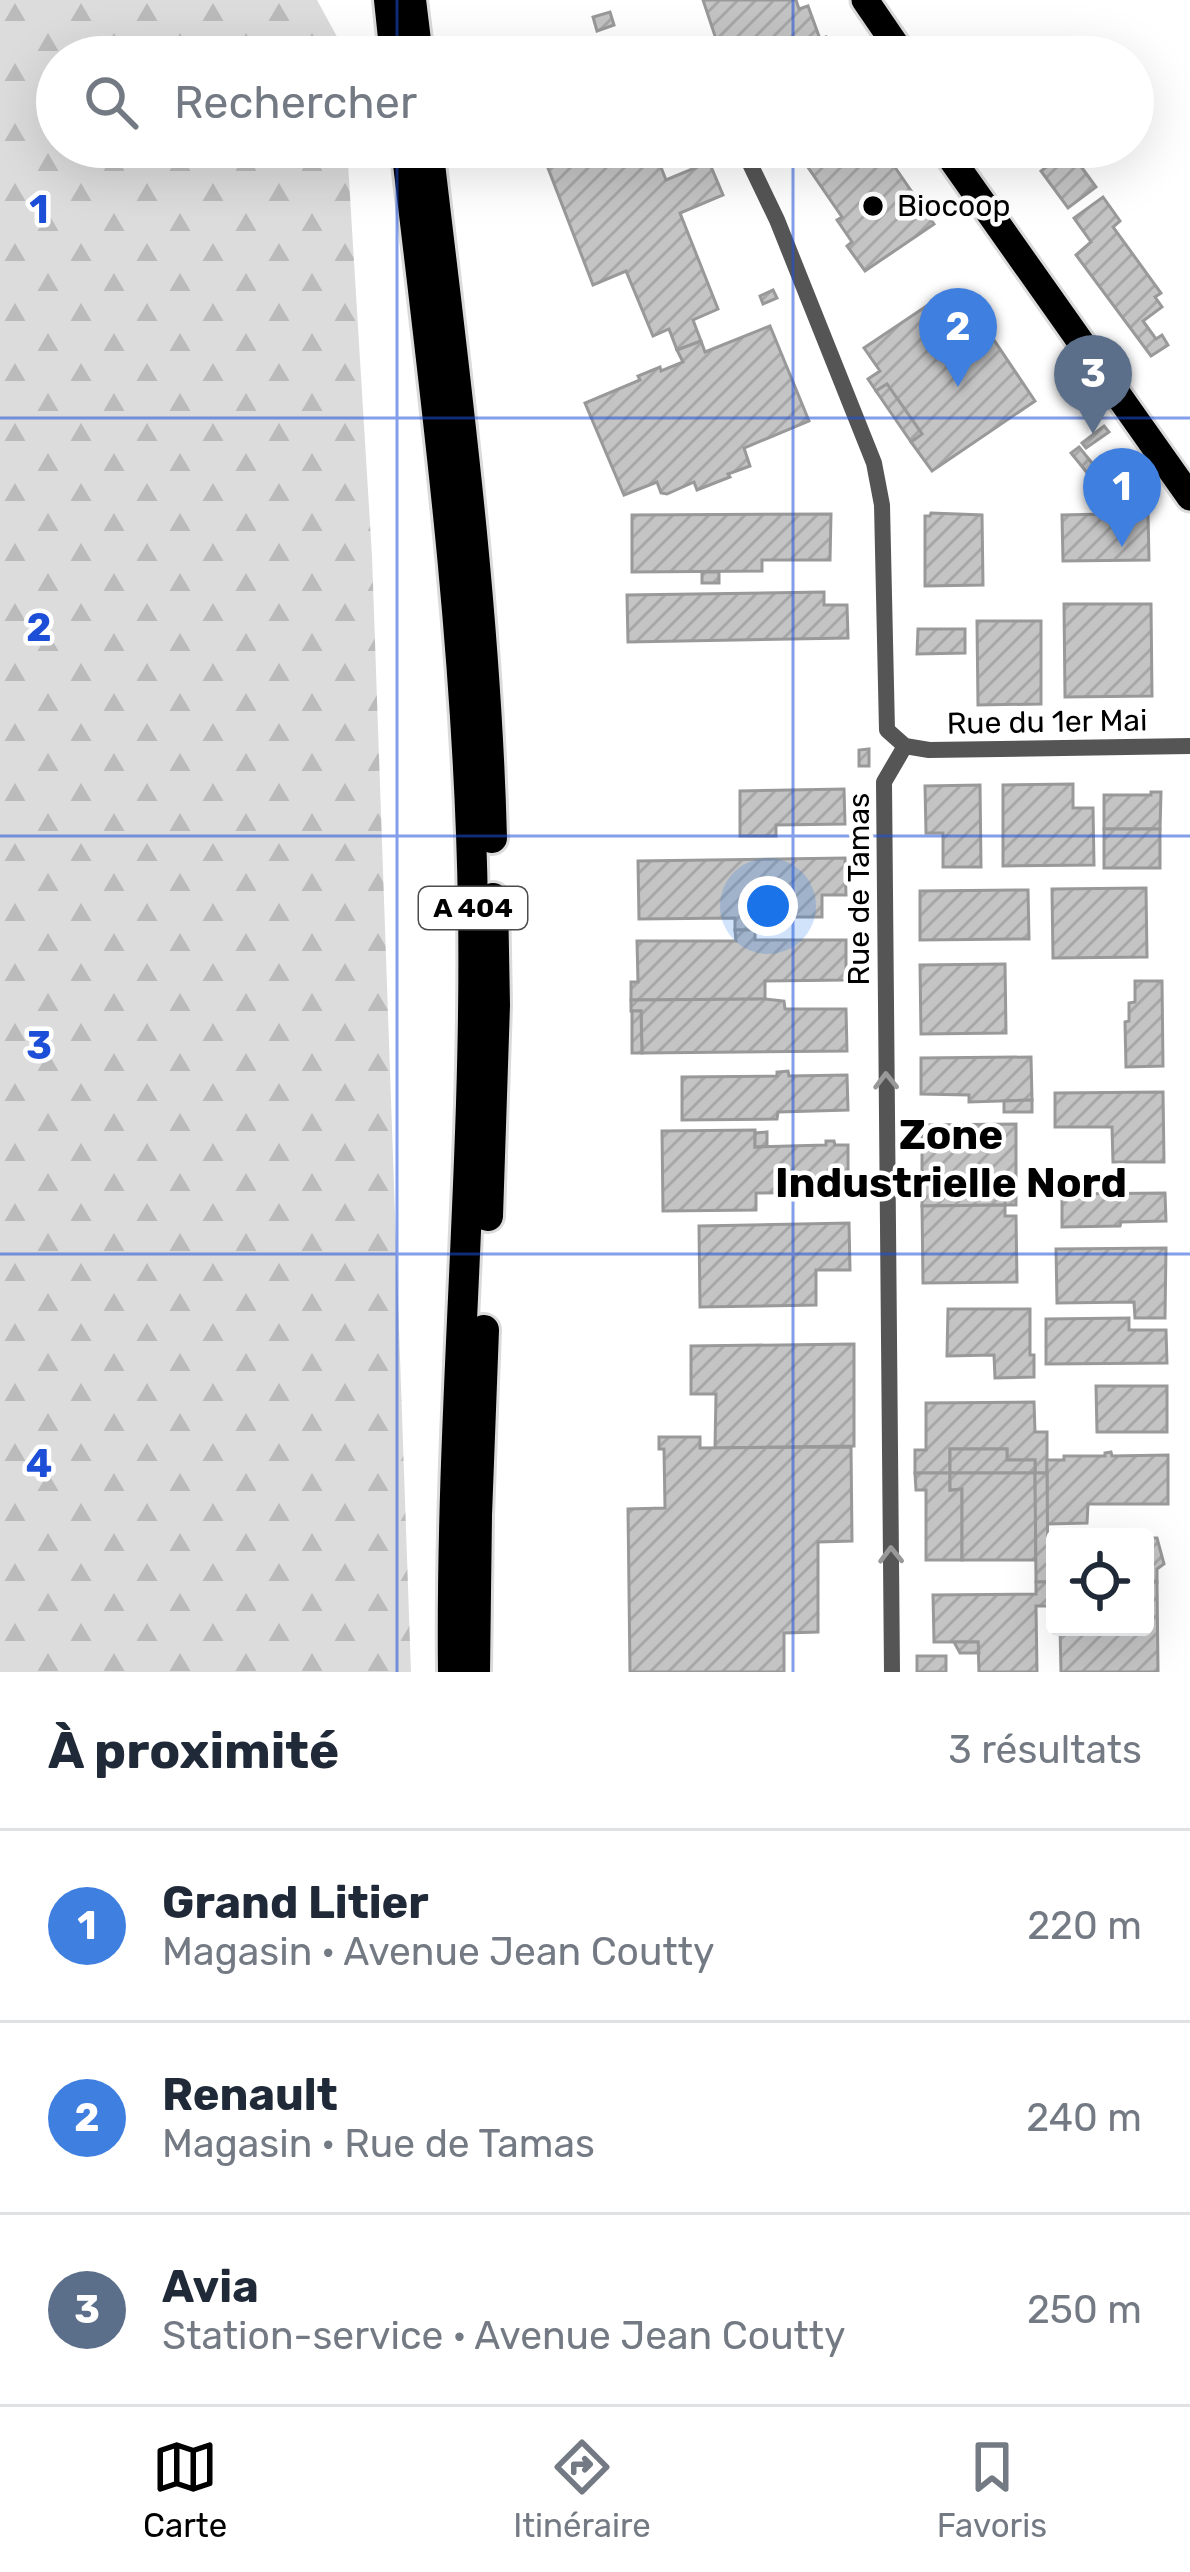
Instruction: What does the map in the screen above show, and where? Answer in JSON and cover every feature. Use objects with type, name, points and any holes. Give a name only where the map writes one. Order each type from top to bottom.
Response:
[{"type":"highway","points":[[389,0],[393,36]]},
{"type":"highway","points":[[411,0],[415,36]]},
{"type":"highway","name":"A 404","points":[[408,168],[449,518],[471,834],[472,1094],[453,1672]]},
{"type":"highway","name":"A 404","points":[[430,168],[472,526],[492,831],[493,1073],[476,1515],[475,1672]]},
{"type":"main road","points":[[843,0],[867,36]]},
{"type":"main road","points":[[865,0],[890,36]]},
{"type":"main road","points":[[958,168],[1190,496]]},
{"type":"main road","points":[[979,168],[1190,465]]},
{"type":"street","points":[[752,168],[874,464],[882,505],[885,721],[887,730],[905,746]]},
{"type":"street","name":"Rue du 1er Mai","points":[[905,746],[929,750],[1190,746]]},
{"type":"street","name":"Rue de Tamas","points":[[892,1672],[884,782],[905,746]]},
{"type":"green space","points":[[0,0],[317,0],[337,36],[36,36],[36,168],[348,168],[372,556],[411,1672],[0,1672]]},
{"type":"building","points":[[703,0],[796,0],[799,9],[808,6],[819,36],[715,36]]},
{"type":"building","points":[[610,12],[614,25],[597,31],[593,17]]},
{"type":"building","points":[[548,168],[661,168],[666,180],[695,168],[712,168],[723,195],[680,213],[718,309],[693,320],[701,341],[677,350],[669,329],[653,336],[626,271],[593,285]]},
{"type":"building","points":[[809,168],[895,168],[934,224],[865,271],[847,246],[852,242],[837,220],[842,217]]},
{"type":"building","points":[[1082,168],[1096,187],[1068,208],[1041,171]]},
{"type":"building","points":[[1103,197],[1120,221],[1113,227],[1161,293],[1155,297],[1162,307],[1143,321],[1156,339],[1162,335],[1168,345],[1151,356],[1076,255],[1091,242],[1074,218]]},
{"type":"building","points":[[773,290],[777,298],[763,304],[760,296]]},
{"type":"building","points":[[965,297],[1035,401],[932,471],[911,442],[922,434],[887,384],[876,391],[868,379],[880,371],[864,348],[934,301],[942,312]]},
{"type":"building","points":[[770,326],[809,421],[744,448],[750,466],[728,474],[730,477],[697,490],[694,482],[667,494],[661,493],[657,482],[624,495],[585,403],[640,380],[638,376],[683,362],[677,350],[701,341],[705,352]]},
{"type":"building","points":[[887,384],[922,434],[911,442],[876,391]]},
{"type":"building","points":[[1104,426],[1109,432],[1086,448],[1082,443]]},
{"type":"building","points":[[1079,447],[1105,479],[1097,485],[1071,453]]},
{"type":"building","points":[[1148,513],[1149,560],[1063,561],[1062,515]]},
{"type":"building","points":[[831,514],[830,560],[762,560],[762,571],[632,572],[632,515]]},
{"type":"building","points":[[982,515],[983,585],[925,586],[925,516]]},
{"type":"building","points":[[702,572],[719,572],[719,583],[702,583]]},
{"type":"building","points":[[824,592],[824,605],[847,605],[848,638],[628,642],[627,595]]},
{"type":"building","points":[[1064,604],[1151,604],[1152,696],[1065,697]]},
{"type":"building","points":[[977,621],[1041,621],[1041,704],[978,705]]},
{"type":"building","points":[[918,629],[965,629],[965,653],[917,654]]},
{"type":"building","points":[[869,749],[869,766],[859,766],[859,750]]},
{"type":"building","points":[[1073,784],[1073,808],[1093,808],[1094,865],[1003,866],[1003,785]]},
{"type":"building","points":[[980,785],[981,867],[943,867],[943,833],[926,833],[925,786]]},
{"type":"building","points":[[844,789],[845,824],[776,825],[776,836],[740,836],[740,791]]},
{"type":"building","points":[[1161,792],[1160,829],[1104,829],[1104,795]]},
{"type":"building","points":[[1104,829],[1160,829],[1160,868],[1104,868]]},
{"type":"building","points":[[845,858],[846,895],[822,895],[822,917],[755,917],[755,930],[735,930],[735,918],[639,919],[638,861]]},
{"type":"building","points":[[1146,888],[1147,957],[1053,958],[1052,889]]},
{"type":"building","points":[[1028,890],[1029,939],[920,940],[920,891]]},
{"type":"building","points":[[735,930],[755,930],[755,940],[846,940],[846,980],[765,981],[765,999],[631,1000],[631,982],[638,982],[637,941],[736,941]]},
{"type":"building","points":[[1005,964],[1006,1033],[921,1034],[920,965]]},
{"type":"building","points":[[1135,981],[1162,981],[1163,1066],[1126,1067],[1125,1022],[1129,1021],[1129,1003],[1135,1002]]},
{"type":"building","points":[[631,1000],[784,1001],[785,1009],[846,1009],[847,1051],[642,1053],[641,1011],[631,1011]]},
{"type":"building","points":[[632,1011],[641,1011],[642,1053],[632,1053]]},
{"type":"building","points":[[1031,1057],[1032,1100],[969,1102],[969,1095],[921,1094],[921,1058]]},
{"type":"building","points":[[788,1071],[789,1076],[847,1075],[848,1110],[778,1112],[777,1119],[682,1120],[682,1077],[777,1076],[777,1072]]},
{"type":"building","points":[[1163,1092],[1164,1162],[1113,1162],[1112,1127],[1055,1127],[1055,1093]]},
{"type":"building","points":[[1032,1100],[1032,1112],[1004,1112],[1004,1101]]},
{"type":"building","points":[[1016,1124],[1016,1192],[1005,1193],[1005,1205],[922,1206],[922,1125]]},
{"type":"building","points":[[755,1130],[755,1147],[826,1145],[826,1141],[848,1145],[848,1192],[756,1193],[756,1210],[663,1211],[662,1131]]},
{"type":"building","points":[[767,1132],[767,1146],[755,1147],[755,1133]]},
{"type":"building","points":[[1016,1192],[1016,1205],[1005,1205],[1005,1193]]},
{"type":"building","points":[[1165,1193],[1166,1221],[1062,1227],[1062,1194]]},
{"type":"building","points":[[1005,1205],[1005,1216],[1016,1216],[1017,1282],[923,1283],[922,1206]]},
{"type":"building","points":[[849,1223],[850,1270],[816,1270],[816,1305],[700,1307],[699,1226]]},
{"type":"building","points":[[1166,1248],[1165,1318],[1135,1318],[1134,1302],[1057,1303],[1056,1249]]},
{"type":"building","points":[[948,1309],[1030,1309],[1034,1377],[995,1378],[994,1355],[947,1356]]},
{"type":"building","points":[[1129,1318],[1129,1330],[1166,1330],[1167,1363],[1046,1364],[1046,1319]]},
{"type":"building","points":[[854,1344],[854,1446],[715,1448],[716,1394],[691,1394],[691,1346]]},
{"type":"building","points":[[1096,1386],[1167,1386],[1167,1432],[1097,1432]]},
{"type":"building","points":[[1034,1402],[1035,1432],[1047,1432],[1047,1473],[1035,1473],[1035,1460],[1007,1460],[1007,1449],[950,1449],[950,1473],[915,1473],[915,1450],[926,1450],[926,1403]]},
{"type":"building","points":[[659,1437],[700,1437],[700,1448],[851,1447],[852,1541],[818,1542],[818,1632],[784,1633],[784,1672],[630,1672],[628,1509],[665,1508],[664,1449],[659,1449]]},
{"type":"building","points":[[950,1449],[1007,1449],[1007,1460],[1035,1460],[1035,1473],[950,1473]]},
{"type":"building","points":[[1111,1452],[1112,1456],[1168,1455],[1168,1504],[1088,1504],[1087,1523],[1047,1524],[1047,1460]]},
{"type":"building","points":[[915,1473],[950,1473],[950,1490],[962,1489],[962,1560],[926,1560],[926,1490],[916,1490]]},
{"type":"building","points":[[950,1473],[1035,1473],[1036,1560],[962,1560],[962,1489],[950,1490]]},
{"type":"building","points":[[1035,1473],[1047,1473],[1046,1582],[1036,1582]]},
{"type":"building","points":[[1154,1538],[1164,1564],[1157,1569],[1157,1582]]},
{"type":"building","points":[[1036,1582],[1046,1582],[1046,1606],[1036,1606],[1037,1672],[979,1672],[978,1642],[934,1642],[933,1595],[1036,1594]]},
{"type":"building","points":[[1157,1582],[1158,1672],[1061,1672],[1060,1636],[1154,1636]]},
{"type":"building","points":[[954,1642],[978,1642],[979,1653],[960,1653]]},
{"type":"building","points":[[917,1656],[946,1656],[946,1672],[917,1672]]},
{"type":"place","name":"Biocoop","points":[[873,206]]},
{"type":"place","name":"Renault","points":[[958,387]]},
{"type":"place","name":"Avia","points":[[1093,434]]},
{"type":"place","name":"Grand Litier","points":[[1122,547]]},
{"type":"district","name":"Zone Industrielle Nord","points":[[951,1159]]}]
